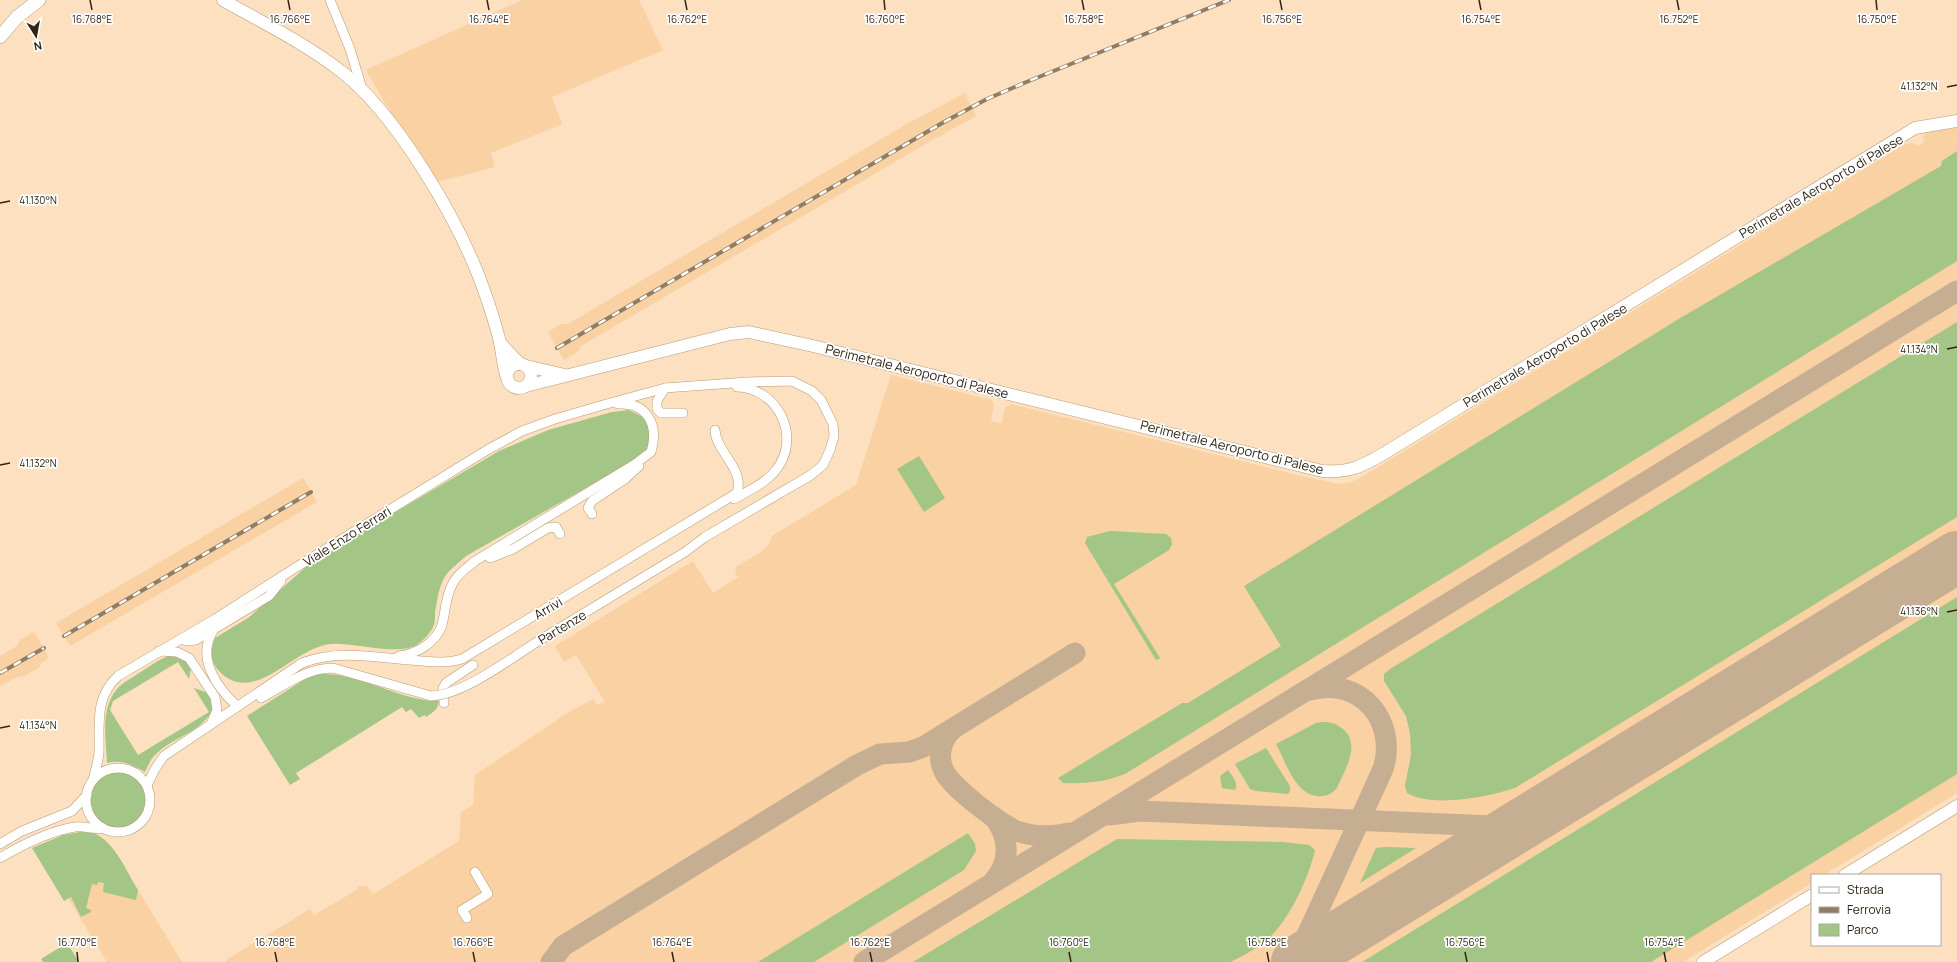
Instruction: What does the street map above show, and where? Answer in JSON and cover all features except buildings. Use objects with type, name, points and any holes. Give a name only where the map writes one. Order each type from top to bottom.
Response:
[{"type":"main road","points":[[0,37],[17,17],[39,0]]},
{"type":"street","points":[[223,0],[319,55],[343,73],[363,92],[388,121],[408,148],[444,206],[481,281],[500,343],[508,382],[512,387],[519,389],[526,386],[531,376],[523,365],[500,343]]},
{"type":"street","points":[[330,0],[350,49],[363,92]]},
{"type":"street","name":"Perimetrale Aeroporto di Palese","points":[[526,386],[730,334],[749,332],[995,390],[1322,470],[1338,472],[1360,467],[1383,454],[1915,128],[1957,120]]},
{"type":"street","points":[[506,375],[512,365],[523,365]]},
{"type":"street","name":"Perimetrale Aeroporto di Palese","points":[[523,365],[557,374],[570,375]]},
{"type":"street","name":"Partenze","points":[[196,735],[202,734],[306,672],[321,668],[333,668],[431,696],[448,694],[465,687],[685,552],[705,537],[811,475],[823,465],[830,450],[834,436],[833,424],[828,411],[812,391],[792,381],[747,382],[692,386]]},
{"type":"street","points":[[692,386],[746,388],[760,393],[771,400],[780,411],[785,425],[786,448],[776,470],[756,486],[699,520]]},
{"type":"street","name":"Viale Enzo Ferrari","points":[[0,844],[22,831],[72,810],[87,795],[93,780],[99,755],[101,702],[107,688],[118,676],[164,651],[361,527],[522,431],[555,419],[665,388],[692,386]]},
{"type":"street","points":[[665,388],[657,401],[657,408],[661,413],[683,413]]},
{"type":"street","points":[[592,514],[588,508],[592,501],[625,479],[650,452],[653,443],[654,433],[650,419],[645,413],[632,405],[603,405]]},
{"type":"street","name":"Arrivi","points":[[236,705],[275,682],[302,663],[317,657],[338,654],[439,662],[462,659],[737,493],[737,475],[717,441],[715,430]]},
{"type":"street","points":[[379,657],[407,655],[419,651],[433,639],[442,626],[446,598],[454,581],[475,561],[646,457]]},
{"type":"street","points":[[462,572],[497,554],[513,549],[548,528],[556,528],[560,534]]},
{"type":"street","points":[[186,641],[196,640],[269,596],[287,574]]},
{"type":"street","points":[[164,651],[186,641],[270,590],[287,574]]},
{"type":"street","points":[[214,629],[208,639],[206,650],[211,672],[231,702],[236,705]]},
{"type":"street","points":[[164,651],[184,654],[190,658],[215,697],[217,704],[216,716],[211,725]]},
{"type":"street","points":[[444,703],[443,688],[446,683],[472,665]]},
{"type":"street","points":[[216,716],[236,705]]},
{"type":"street","points":[[147,785],[154,769],[164,756],[211,725],[236,705]]},
{"type":"street","points":[[0,858],[47,835],[63,830],[78,827],[125,831],[134,828],[142,822],[150,804],[147,785],[139,775],[121,768],[107,770],[93,780]]},
{"type":"street","points":[[87,795],[87,804],[90,814],[103,828]]},
{"type":"street","points":[[1847,874],[1957,806]]},
{"type":"street","points":[[467,918],[462,910],[488,894],[475,872]]},
{"type":"street","points":[[1703,962],[1811,896]]},
{"type":"shaded area","points":[[522,0],[639,0],[663,50],[552,97],[562,124],[491,153],[495,167],[437,182],[397,124],[366,70]]},
{"type":"shaded area","points":[[965,93],[976,116],[581,346],[578,352],[564,360],[548,332],[561,324],[568,324],[905,125]]},
{"type":"shaded area","points":[[1952,127],[1957,128],[1957,793],[1826,874],[1811,874],[1811,884],[1683,962],[227,962],[226,960],[310,909],[314,915],[357,890],[357,886],[367,886],[373,894],[459,841],[461,812],[473,805],[475,775],[569,712],[593,699],[597,705],[605,702],[576,655],[564,662],[555,646],[693,561],[713,593],[738,577],[735,572],[736,567],[761,552],[769,545],[772,536],[856,485],[891,375],[992,400],[994,404],[991,421],[1002,423],[1005,408],[1011,404],[1301,476],[1339,484],[1351,482],[1362,477],[1905,144],[1912,143],[1919,146],[1924,141],[1923,136],[1927,131]]},
{"type":"shaded area","points":[[303,478],[317,502],[70,646],[56,623]]},
{"type":"shaded area","points":[[34,632],[49,658],[42,662],[39,668],[0,686],[0,656],[17,646],[20,640]]},
{"type":"shaded area","points":[[121,862],[182,962],[107,962],[66,895]]},
{"type":"green space","points":[[1957,151],[1957,261],[1125,774],[1102,781],[1087,783],[1063,783],[1058,778],[1182,703],[1188,703],[1281,646],[1244,586],[1682,317],[1941,166],[1942,161]]},
{"type":"green space","points":[[1957,322],[1957,517],[1515,788],[1490,795],[1460,800],[1431,800],[1407,793],[1405,786],[1411,755],[1410,733],[1406,716],[1384,681],[1384,674]]},
{"type":"green space","points":[[629,410],[643,417],[651,431],[647,450],[637,459],[466,556],[446,575],[440,588],[434,626],[427,636],[419,643],[411,647],[401,649],[330,644],[316,648],[275,672],[261,679],[248,683],[234,681],[217,669],[212,657],[212,648],[215,638],[248,618],[306,567],[326,553],[499,451],[548,430],[612,412]]},
{"type":"green space","points":[[919,456],[945,498],[924,512],[897,469]]},
{"type":"green space","points":[[1110,531],[1166,534],[1171,538],[1172,544],[1169,550],[1114,584],[1160,658],[1156,660],[1085,543],[1087,537]]},
{"type":"green space","points":[[1957,597],[1957,774],[1651,962],[1362,962]]},
{"type":"green space","points":[[168,656],[183,657],[191,669],[189,679],[178,662],[113,701],[110,710],[138,755],[209,712],[194,688],[208,693],[214,705],[210,714],[197,727],[164,747],[157,753],[151,759],[145,772],[122,762],[107,763],[105,724],[108,706],[112,697],[117,689],[125,682]]},
{"type":"green space","points":[[320,674],[350,677],[394,692],[424,700],[439,701],[436,709],[426,717],[425,715],[419,718],[411,709],[406,712],[402,707],[296,773],[300,779],[290,785],[247,716],[308,677]]},
{"type":"green space","points":[[1329,722],[1344,730],[1349,736],[1351,751],[1350,759],[1337,788],[1328,795],[1317,796],[1309,794],[1297,783],[1276,744],[1316,723]]},
{"type":"green space","points":[[1266,748],[1290,786],[1290,791],[1288,794],[1256,791],[1250,789],[1235,764]]},
{"type":"green space","points":[[1228,770],[1236,782],[1235,790],[1222,788],[1220,776]]},
{"type":"green space","points":[[118,772],[129,774],[138,780],[144,789],[146,800],[144,811],[138,820],[129,826],[118,828],[107,826],[98,820],[92,811],[90,800],[92,789],[98,780],[107,774]]},
{"type":"green space","points":[[86,831],[104,839],[111,846],[138,890],[136,900],[103,892],[104,883],[98,882],[97,885],[92,884],[86,908],[91,910],[91,912],[81,917],[71,897],[64,901],[32,848],[63,835]]},
{"type":"green space","points":[[968,833],[975,844],[976,851],[964,870],[814,962],[758,962]]},
{"type":"green space","points":[[1117,839],[1283,842],[1309,845],[1315,850],[1298,896],[1285,919],[1261,945],[1231,962],[913,962]]},
{"type":"green space","points":[[1376,848],[1416,848],[1360,883]]},
{"type":"green space","points":[[67,943],[79,962],[43,962],[41,959]]},
{"type":"taxiway","points":[[864,962],[1957,291]]},
{"type":"taxiway","points":[[551,962],[563,946],[857,765],[880,754],[909,752],[923,747],[1075,653]]},
{"type":"taxiway","points":[[1291,962],[1302,946],[1383,769],[1386,752],[1385,735],[1380,720],[1371,707],[1360,696],[1345,690],[1329,687],[1311,690]]},
{"type":"taxiway","points":[[953,729],[949,733],[941,748],[942,766],[948,778],[966,796],[1002,823],[1020,832],[1044,836],[1069,833]]},
{"type":"taxiway","points":[[1109,815],[1140,811],[1492,826],[1506,826],[1531,818]]},
{"type":"taxiway","points":[[993,882],[1003,866],[1006,850],[1003,833],[994,817]]},
{"type":"taxiway","points":[[1458,825],[1468,833],[1472,841],[1471,850],[1463,860]]},
{"type":"taxiway","points":[[1318,912],[1321,923],[1327,929],[1335,932],[1346,932]]},
{"type":"runway","points":[[1297,962],[1957,557]]},
{"type":"railway","points":[[557,348],[944,122],[987,99],[1229,0]]},
{"type":"railway","points":[[64,636],[311,492]]},
{"type":"railway","points":[[0,673],[44,648]]}]
